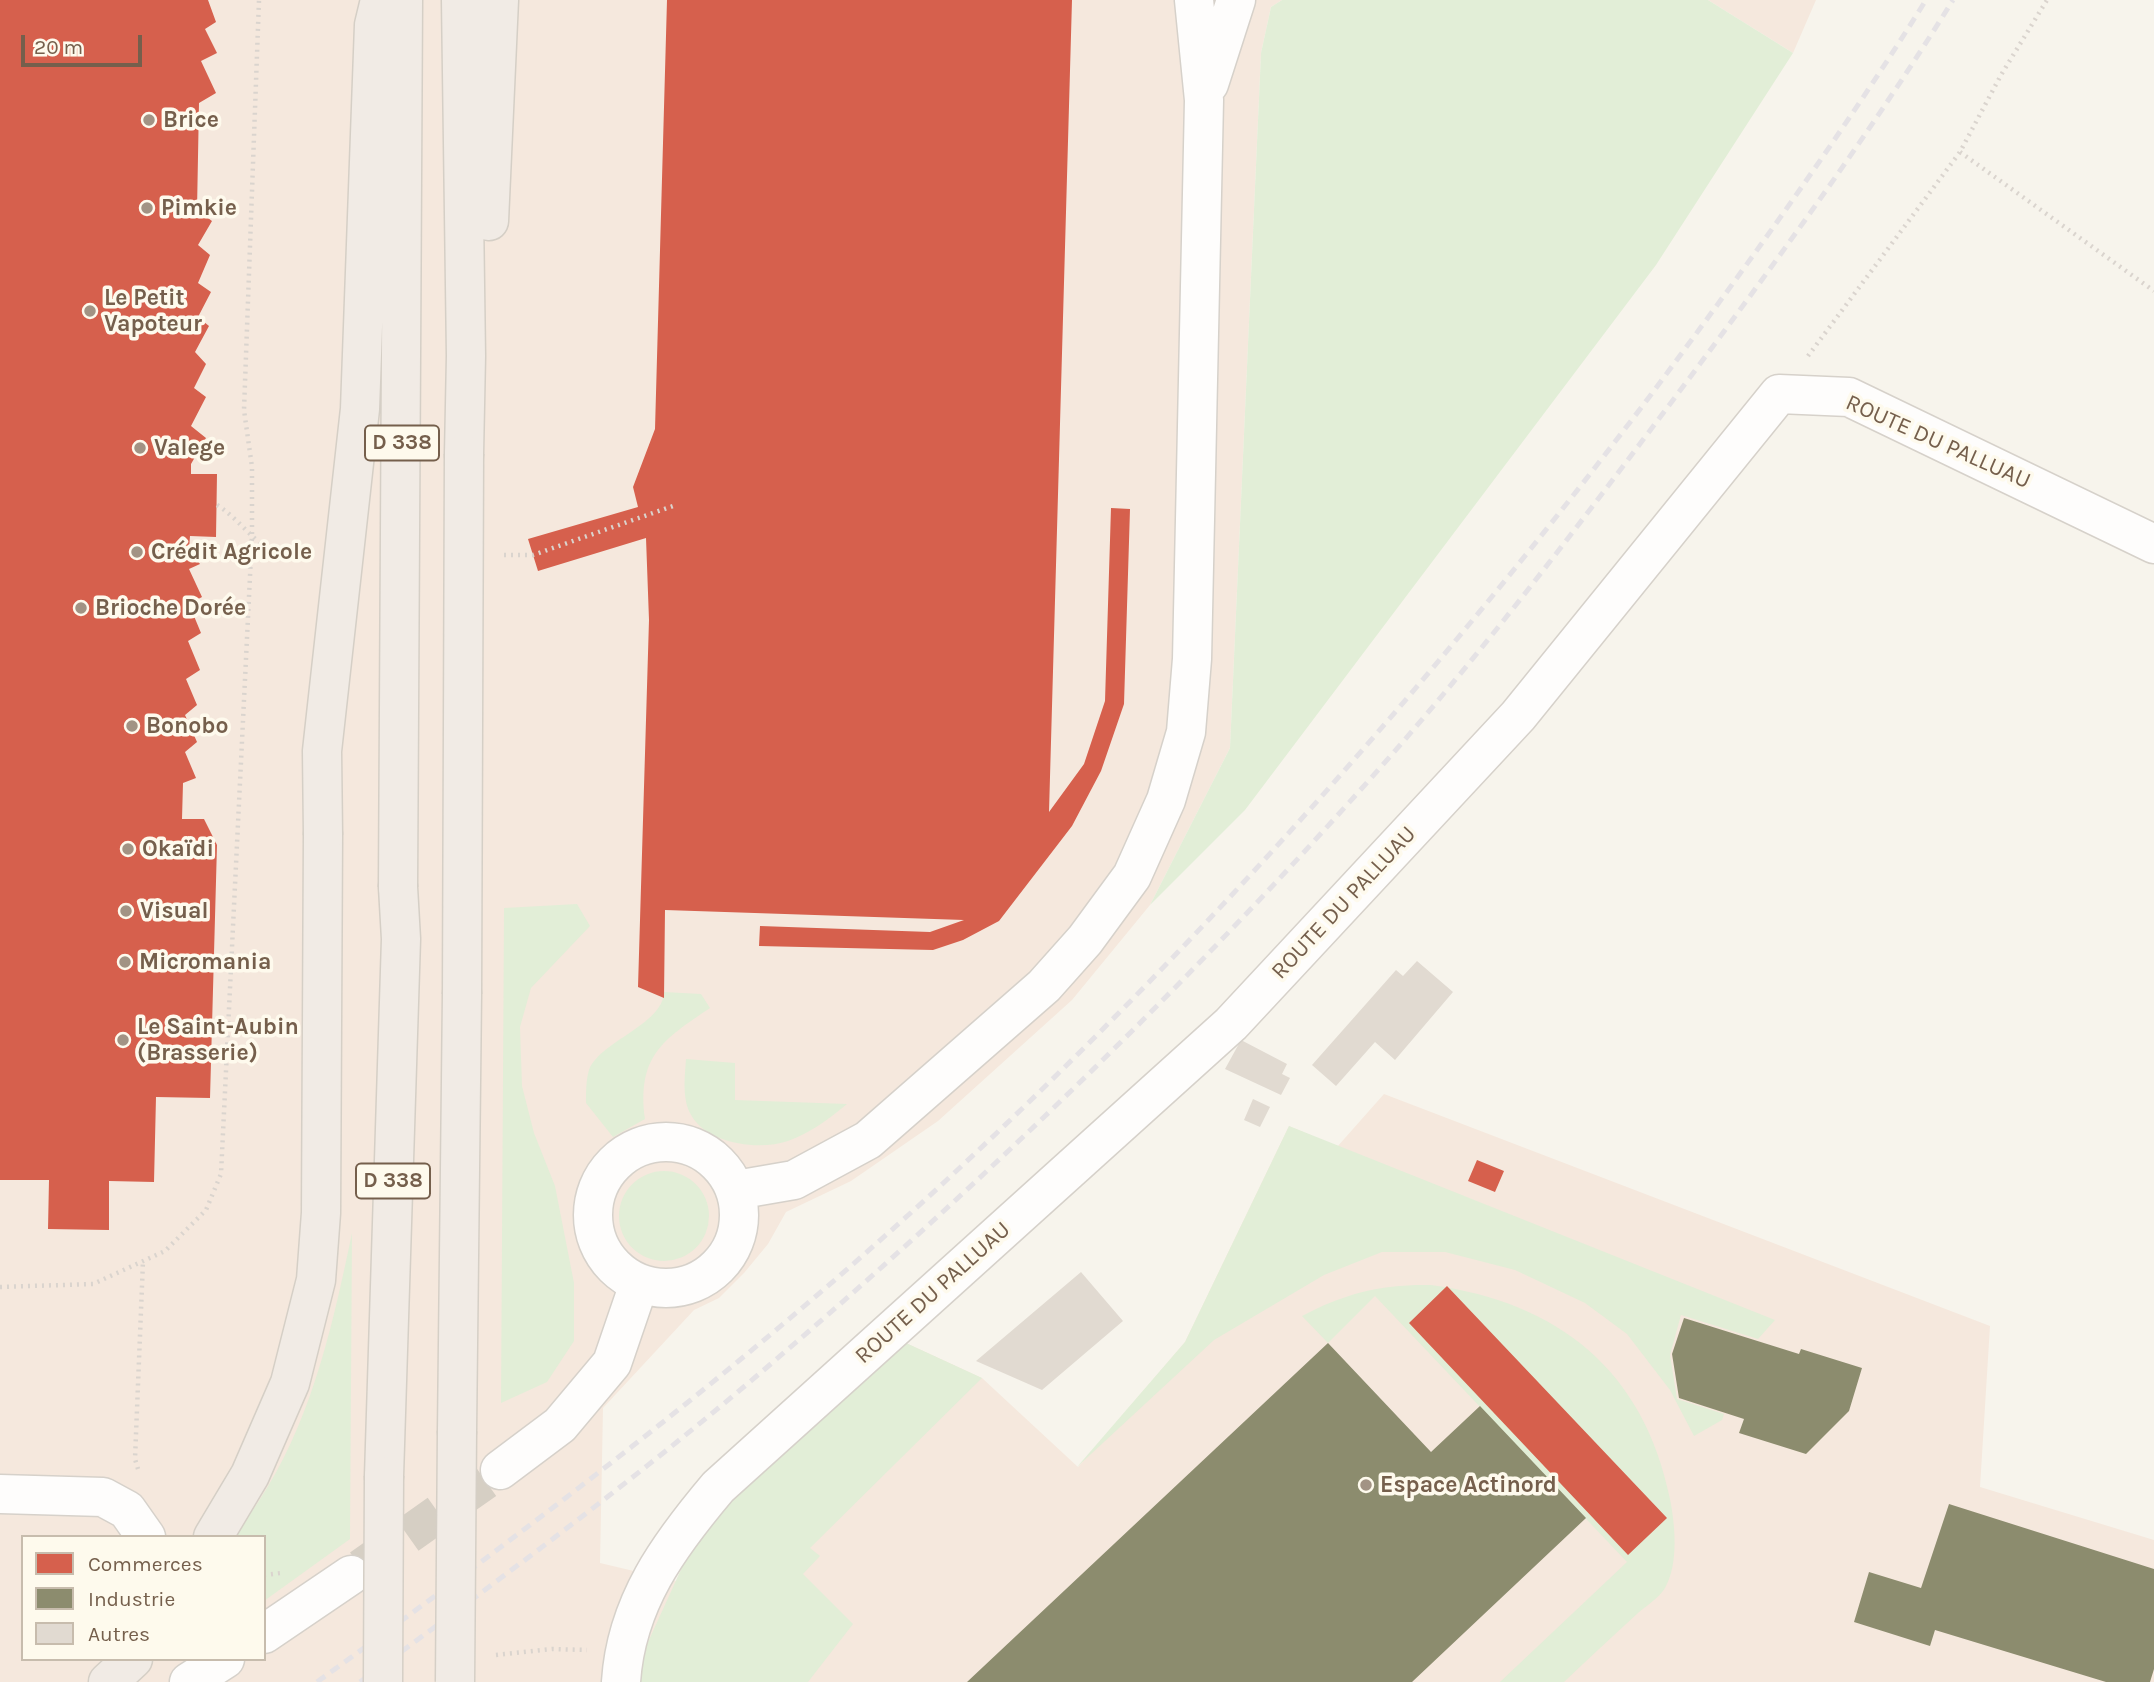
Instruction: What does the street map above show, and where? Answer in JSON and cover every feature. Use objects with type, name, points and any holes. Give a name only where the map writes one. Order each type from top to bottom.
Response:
[{"type":"highway","points":[[214,1535],[250,1475],[290,1383],[316,1280],[321,1213],[323,738],[360,409],[374,25],[380,0]]},
{"type":"highway","name":"D 338","points":[[383,1682],[384,1476],[401,939],[398,887],[403,0]]},
{"type":"highway","name":"D 338","points":[[454,1682],[466,356],[461,0]]},
{"type":"highway","points":[[466,356],[487,290],[499,0]]},
{"type":"highway","points":[[108,1682],[130,1661]]},
{"type":"street","points":[[736,1190],[794,1180],[825,1166],[867,1140],[1044,986],[1085,940],[1132,876],[1166,800],[1186,732],[1192,659],[1204,100],[1194,0]]},
{"type":"street","points":[[1204,100],[1236,0]]},
{"type":"street","name":"ROUTE DU PALLUAU","points":[[621,1682],[628,1631],[647,1585],[687,1524],[718,1487],[1231,1024],[1518,716],[1779,394],[1849,397],[2154,544]]},
{"type":"street","points":[[673,1142],[694,1146],[719,1164],[736,1190],[740,1213],[736,1238],[726,1259],[709,1276],[687,1286],[663,1289],[639,1284],[621,1273],[605,1258],[596,1238],[592,1217],[594,1196],[603,1176],[616,1160],[634,1149],[653,1143],[673,1142]]},
{"type":"street","points":[[500,1470],[560,1425],[612,1363],[639,1284]]},
{"type":"street","points":[[0,1494],[103,1497],[127,1510],[145,1535]]},
{"type":"street","points":[[266,1632],[351,1576]]},
{"type":"street","points":[[189,1682],[222,1661]]},
{"type":"path","points":[[0,1287],[93,1284],[165,1251],[206,1210],[221,1174],[252,535],[252,467],[244,410],[259,0]]},
{"type":"path","points":[[1779,394],[1960,152],[2001,75],[2047,0]]},
{"type":"path","points":[[1960,152],[2154,291]]},
{"type":"path","points":[[217,505],[235,517],[267,550],[297,556]]},
{"type":"path","points":[[504,555],[533,555],[673,506]]},
{"type":"path","points":[[139,1471],[135,1459],[143,1261]]},
{"type":"path","points":[[496,1655],[552,1649],[595,1650]]},
{"type":"shaded area","points":[[0,0],[1282,0],[1271,7],[1261,53],[1230,748],[1150,905],[1072,1000],[938,1121],[851,1181],[786,1212],[768,1244],[744,1273],[719,1298],[694,1310],[603,1408],[600,1563],[676,1581],[684,1563],[906,1343],[982,1378],[1078,1467],[1185,1342],[1289,1126],[1337,1147],[1384,1094],[1990,1326],[1980,1487],[2154,1540],[2154,1682],[0,1682]]},
{"type":"shaded area","points":[[1708,0],[1816,0],[1793,53]]},
{"type":"green space","points":[[1282,0],[1708,0],[1793,53],[1656,265],[1245,810],[1150,905],[1230,748],[1261,53],[1271,7]]},
{"type":"green space","points":[[577,904],[590,926],[531,988],[520,1027],[522,1086],[534,1133],[555,1186],[574,1283],[574,1341],[547,1382],[501,1403],[504,908]]},
{"type":"green space","points":[[664,992],[701,994],[710,1008],[678,1030],[656,1052],[645,1080],[645,1119],[613,1137],[586,1103],[589,1070],[605,1050],[653,1014],[661,1004]]},
{"type":"green space","points":[[686,1059],[735,1063],[735,1100],[847,1104],[819,1125],[788,1141],[763,1145],[734,1142],[708,1132],[697,1124],[690,1113],[685,1093]]},
{"type":"green space","points":[[1289,1126],[1775,1320],[1758,1339],[1681,1315],[1670,1355],[1677,1399],[1724,1414],[1722,1420],[1694,1436],[1670,1390],[1627,1334],[1585,1303],[1515,1270],[1445,1252],[1382,1252],[1324,1275],[1214,1340],[1077,1467],[1185,1342]]},
{"type":"green space","points":[[664,1171],[681,1174],[696,1184],[706,1199],[709,1216],[706,1233],[696,1248],[681,1258],[664,1261],[647,1258],[632,1248],[622,1233],[619,1216],[622,1199],[632,1184],[647,1174]]},
{"type":"green space","points":[[352,1233],[350,1539],[266,1600],[266,1535],[235,1535],[267,1488],[298,1428],[320,1364]]},
{"type":"green space","points":[[1431,1285],[1477,1294],[1518,1307],[1556,1326],[1588,1350],[1616,1379],[1640,1414],[1657,1453],[1670,1499],[1675,1544],[1672,1567],[1665,1588],[1564,1682],[1500,1682],[1627,1562],[1375,1296],[1328,1343],[1302,1316],[1334,1301],[1380,1288]]},
{"type":"green space","points":[[906,1343],[982,1378],[810,1548],[820,1556],[803,1574],[853,1624],[808,1682],[637,1682],[638,1664],[684,1563],[728,1503]]},
{"type":"building: Commerces","points":[[0,0],[208,0],[216,22],[205,29],[217,53],[201,61],[216,93],[199,103],[197,210],[212,221],[198,245],[210,255],[198,283],[211,292],[198,317],[209,326],[195,352],[206,364],[194,388],[206,397],[191,426],[206,438],[191,464],[191,474],[217,474],[216,537],[190,536],[189,549],[200,564],[189,569],[202,597],[189,604],[201,633],[188,641],[200,670],[186,679],[197,705],[185,715],[197,742],[185,752],[196,778],[183,783],[182,819],[204,819],[217,845],[210,1098],[156,1097],[154,1182],[109,1181],[109,1230],[48,1229],[49,1180],[0,1180]]},
{"type":"building: Commerces","points":[[667,0],[1072,0],[1049,812],[1084,764],[1105,701],[1111,508],[1130,509],[1124,704],[1101,771],[1072,826],[999,921],[963,940],[933,950],[759,946],[760,926],[930,932],[964,920],[665,910],[664,998],[638,987],[649,620],[646,538],[538,571],[528,539],[638,507],[633,487],[655,429]]},
{"type":"building: Commerces","points":[[1477,1160],[1504,1171],[1495,1192],[1468,1181]]},
{"type":"building: Commerces","points":[[1447,1286],[1667,1518],[1628,1555],[1409,1323]]},
{"type":"building: Industrie","points":[[1684,1318],[1799,1354],[1801,1349],[1862,1368],[1849,1411],[1806,1454],[1739,1433],[1744,1419],[1679,1398],[1672,1354]]},
{"type":"building: Industrie","name":"Espace Actinord","points":[[1328,1343],[1431,1452],[1480,1406],[1586,1518],[1412,1682],[967,1682]]},
{"type":"building: Industrie","points":[[1949,1504],[2154,1569],[2154,1669],[2150,1682],[2106,1682],[1935,1630],[1930,1646],[1854,1622],[1869,1572],[1921,1588]]},
{"type":"building: Autres","points":[[1417,961],[1453,992],[1395,1060],[1375,1042],[1336,1086],[1312,1065],[1396,970],[1403,976]]},
{"type":"building: Autres","points":[[1241,1040],[1287,1064],[1282,1074],[1290,1078],[1281,1095],[1225,1069]]},
{"type":"building: Autres","points":[[1253,1099],[1270,1107],[1260,1127],[1244,1120]]},
{"type":"building: Autres","points":[[1081,1272],[1123,1321],[1042,1390],[976,1361]]},
{"type":"tunnel","points":[[361,1568],[500,1470]]},
{"type":"railway","points":[[317,1682],[562,1501],[800,1310],[952,1175],[1047,1085],[1229,898],[1404,702],[1570,500],[1757,250],[1861,101],[1926,0]]},
{"type":"railway","points":[[360,1682],[612,1493],[711,1414],[843,1302],[1088,1075],[1244,916],[1394,752],[1507,617],[1579,524],[1685,384],[1857,147],[1953,0]]},
{"type":"place","name":"Brice","points":[[149,120]]},
{"type":"place","name":"Pimkie","points":[[147,208]]},
{"type":"place","name":"Le Petit Vapoteur","points":[[90,311]]},
{"type":"place","name":"Valege","points":[[140,448]]},
{"type":"place","name":"Crédit Agricole","points":[[137,552]]},
{"type":"place","name":"Brioche Dorée","points":[[81,608]]},
{"type":"place","name":"Bonobo","points":[[132,726]]},
{"type":"place","name":"Okaïdi","points":[[128,849]]},
{"type":"place","name":"Visual","points":[[126,911]]},
{"type":"place","name":"Micromania","points":[[125,962]]},
{"type":"place","name":"Le Saint-Aubin (Brasserie)","points":[[123,1040]]},
{"type":"place","name":"Espace Actinord","points":[[1366,1485]]}]
